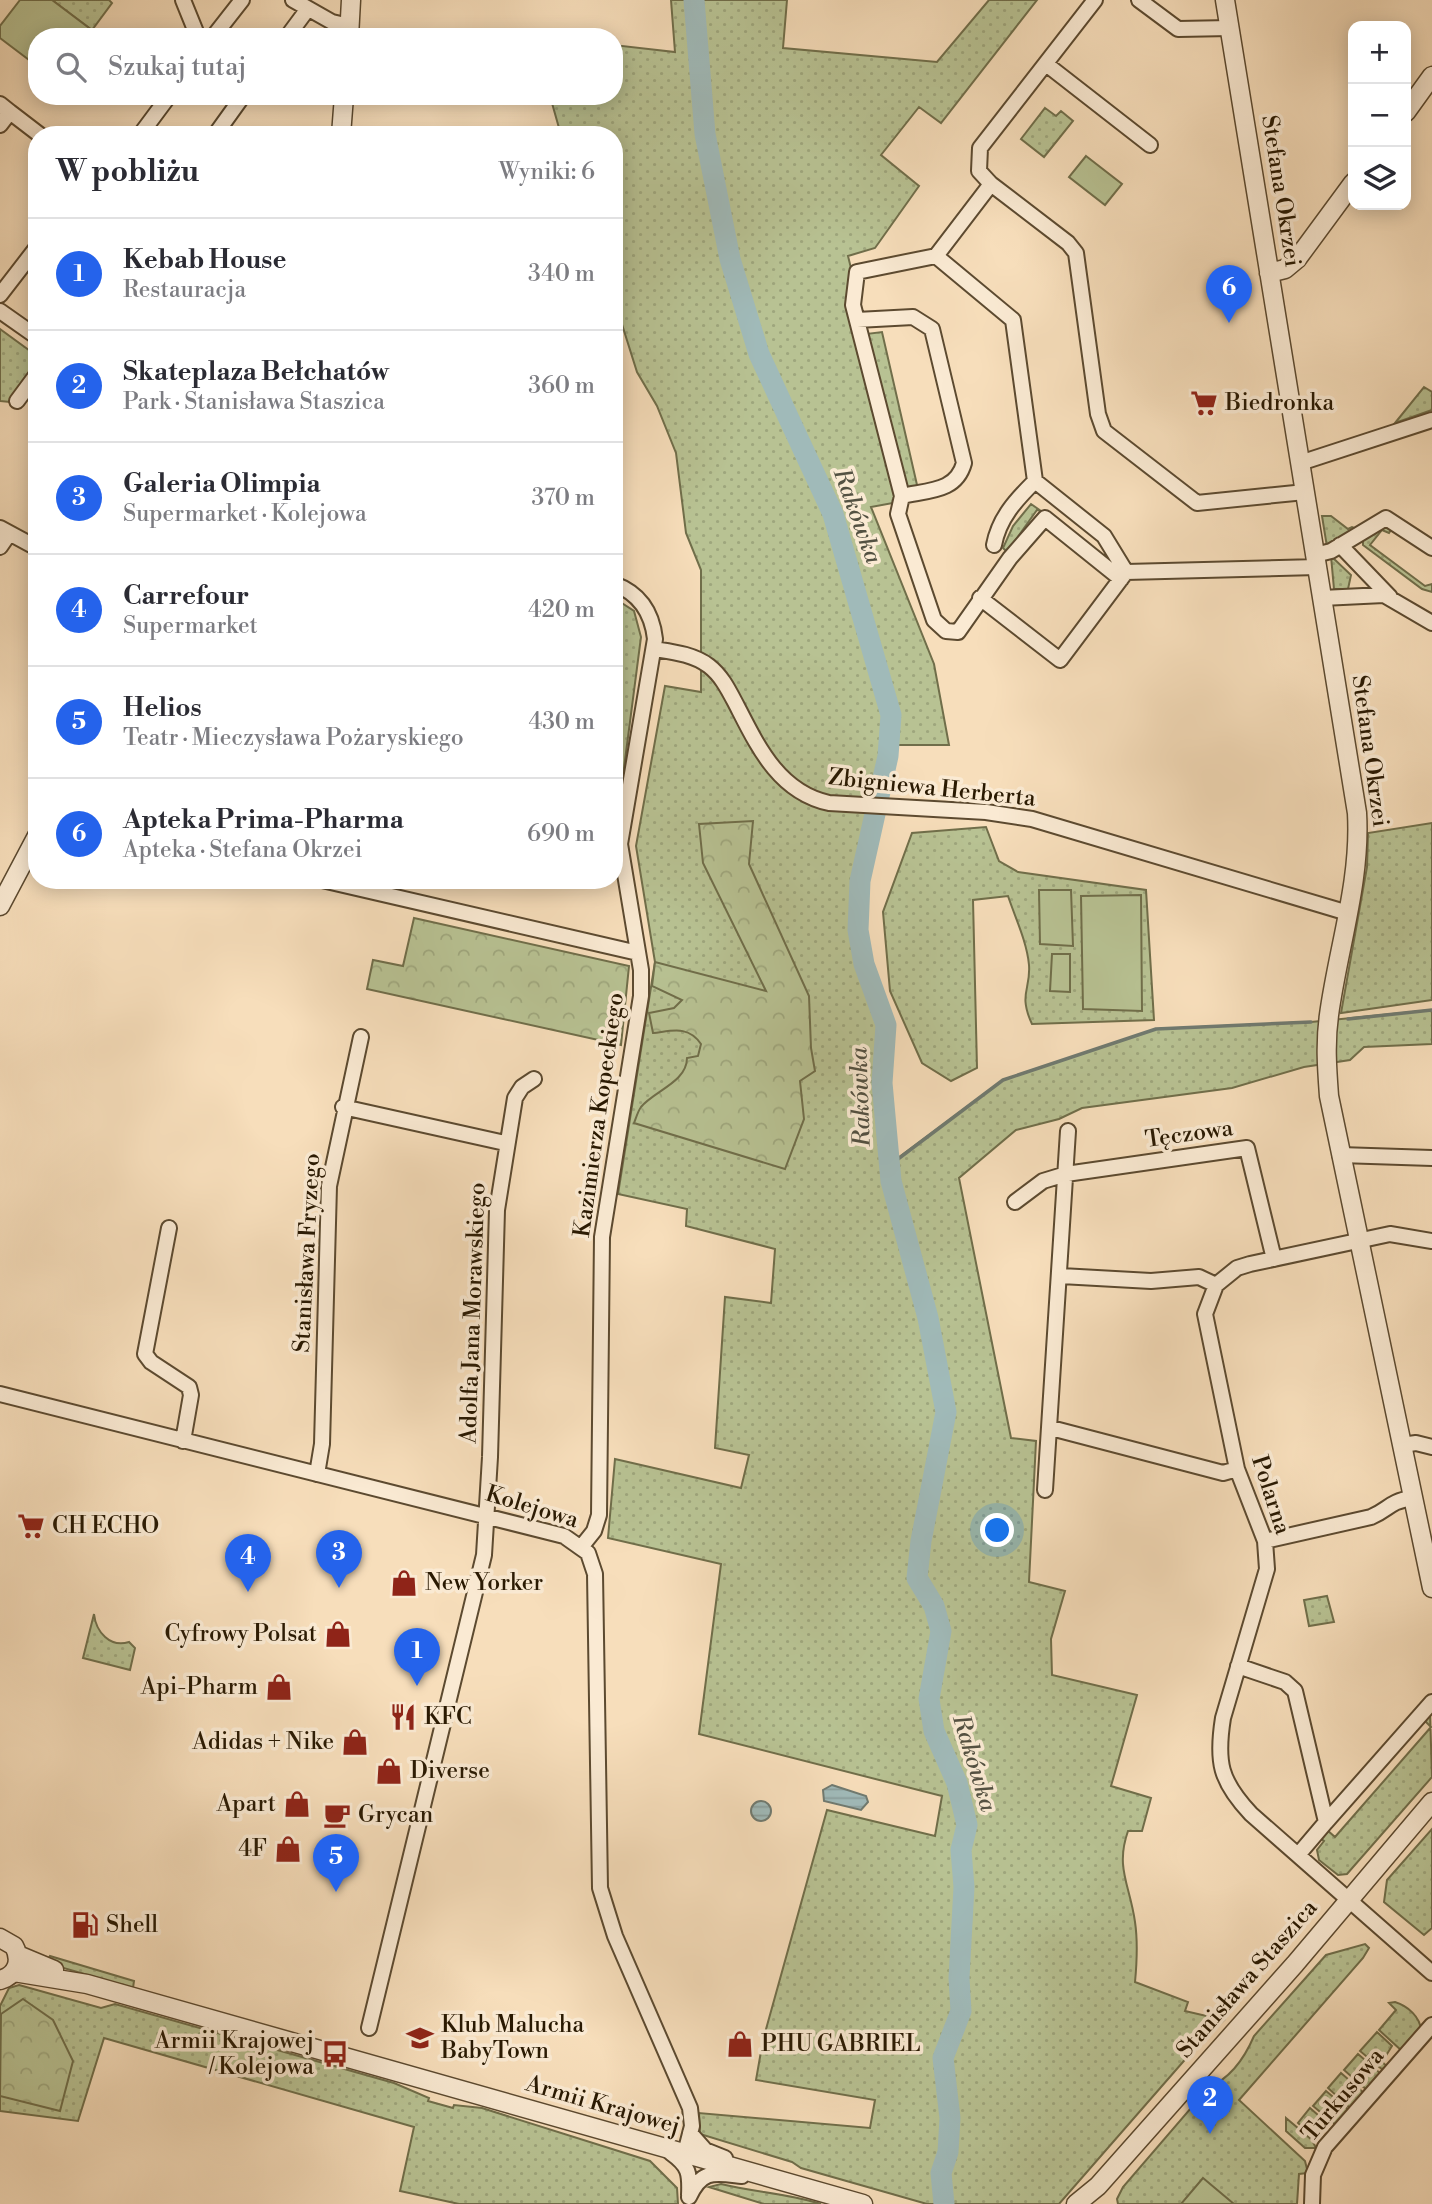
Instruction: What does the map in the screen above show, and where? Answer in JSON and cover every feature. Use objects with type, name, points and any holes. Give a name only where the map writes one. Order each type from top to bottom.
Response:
[{"type":"street","points":[[183,0],[194,28]]},
{"type":"street","points":[[220,28],[242,0]]},
{"type":"street","points":[[293,0],[343,28]]},
{"type":"street","points":[[349,28],[351,0]]},
{"type":"street","points":[[1095,0],[980,148],[978,167],[991,184],[1076,251],[1097,414],[1104,431],[1196,503],[1305,492]]},
{"type":"street","points":[[1139,0],[1178,29],[1230,28]]},
{"type":"street","name":"Stefana Okrzei","points":[[1226,0],[1356,813],[1358,848],[1329,1017],[1326,1059],[1340,1155],[1432,1588]]},
{"type":"street","points":[[294,28],[307,10]]},
{"type":"street","points":[[1046,64],[1150,145]]},
{"type":"street","points":[[1411,105],[1432,76]]},
{"type":"street","points":[[147,126],[162,105]]},
{"type":"street","points":[[221,126],[237,105]]},
{"type":"street","points":[[342,126],[343,105]]},
{"type":"street","points":[[0,125],[5,108],[28,126]]},
{"type":"street","points":[[991,184],[936,256],[857,272],[853,305],[902,496],[898,514],[934,620],[946,631],[958,632],[980,598],[1045,518],[1124,575],[1316,561],[1386,518],[1432,548]]},
{"type":"street","points":[[1269,273],[1285,269],[1297,259],[1348,190]]},
{"type":"street","points":[[936,256],[1013,320],[1028,452],[1035,481],[1104,536],[1124,575]]},
{"type":"street","points":[[0,295],[28,259]]},
{"type":"street","points":[[0,311],[28,331]]},
{"type":"street","points":[[857,320],[913,317],[932,329],[964,463],[960,477],[951,486],[902,496]]},
{"type":"street","points":[[17,401],[28,386]]},
{"type":"street","points":[[1300,463],[1432,421]]},
{"type":"street","points":[[994,545],[996,532],[1006,514],[1035,481]]},
{"type":"street","points":[[0,547],[5,531],[28,543]]},
{"type":"street","points":[[1340,545],[1390,597],[1432,623]]},
{"type":"street","points":[[980,598],[1060,660],[1124,575]]},
{"type":"street","name":"Kazimierza Kopeckiego","points":[[623,589],[633,594],[645,607],[654,627],[654,649],[623,812]]},
{"type":"street","points":[[1322,598],[1377,594],[1390,597]]},
{"type":"street","name":"Zbigniewa Herberta","points":[[654,649],[692,656],[713,669],[727,688],[763,755],[794,788],[824,802],[986,812],[1032,819],[1348,914]]},
{"type":"street","points":[[0,906],[28,853]]},
{"type":"street","name":"Kazimierza Kopeckiego","points":[[582,1546],[594,1531],[599,1514],[602,1237],[639,1014],[641,982],[623,874]]},
{"type":"street","points":[[362,889],[638,953]]},
{"type":"street","points":[[398,897],[399,889]]},
{"type":"street","name":"Stanisława Fryzego","points":[[317,1474],[322,1444],[329,1186],[361,1037]]},
{"type":"street","name":"Adolfa Jana Morawskiego","points":[[369,2028],[484,1555],[488,1517],[494,1264],[505,1143],[515,1098],[522,1087],[534,1079]]},
{"type":"street","points":[[344,1107],[505,1143]]},
{"type":"street","points":[[1045,1490],[1061,1276],[1068,1131]]},
{"type":"street","name":"Tęczowa","points":[[1015,1202],[1043,1181],[1066,1174],[1247,1148],[1274,1259]]},
{"type":"street","points":[[1340,1155],[1432,1158]]},
{"type":"street","points":[[169,1228],[145,1354],[151,1362],[189,1387],[191,1395],[183,1441]]},
{"type":"street","points":[[1061,1276],[1151,1281],[1199,1277],[1216,1284],[1237,1268],[1358,1240],[1390,1234],[1432,1241]]},
{"type":"street","name":"Polarna","points":[[1216,1284],[1205,1314],[1237,1469],[1265,1541],[1267,1569],[1219,1742],[1223,1775],[1231,1793],[1251,1814],[1429,1965]]},
{"type":"street","name":"Kolejowa","points":[[0,1394],[564,1536],[582,1546],[588,1553],[595,1574],[600,1888],[608,1917],[690,2108],[690,2133],[685,2153]]},
{"type":"street","points":[[1051,1427],[1223,1472],[1237,1469]]},
{"type":"street","points":[[1402,1445],[1416,1443],[1432,1447]]},
{"type":"street","points":[[1265,1541],[1371,1517],[1381,1513],[1392,1502],[1412,1497]]},
{"type":"street","points":[[1238,1667],[1284,1682],[1295,1692],[1326,1822]]},
{"type":"street","points":[[1298,1855],[1432,1702]]},
{"type":"street","name":"Stanisława Staszica","points":[[1076,2204],[1098,2186],[1432,1802]]},
{"type":"street","points":[[0,1938],[11,1942],[11,1969]]},
{"type":"street","name":"Armii Krajowej","points":[[11,1969],[87,1984],[863,2204]]},
{"type":"street","name":"Turkusowa","points":[[1312,2204],[1313,2175],[1325,2147],[1432,2025]]},
{"type":"street","points":[[661,2147],[678,2142],[690,2133],[705,2150],[777,2180]]},
{"type":"street","points":[[661,2147],[685,2162],[690,2171],[689,2201]]},
{"type":"street","points":[[689,2201],[696,2183],[708,2175],[718,2173],[777,2180]]},
{"type":"street","name":"Stanisława Staszica","points":[[1089,2204],[1098,2186]]},
{"type":"green space","points":[[20,0],[52,0],[89,28],[28,28],[28,59],[0,38],[0,26]]},
{"type":"green space","points":[[52,0],[109,0],[112,3],[93,28],[89,28]]},
{"type":"green space","points":[[671,0],[787,0],[783,48],[937,62],[989,0],[1037,0],[941,123],[919,107],[881,155],[919,186],[875,248],[848,256],[867,334],[882,332],[920,498],[871,507],[934,664],[949,745],[889,745],[860,881],[858,930],[864,964],[886,1025],[882,1083],[890,1164],[1003,1080],[1156,1029],[1311,1022],[1432,1010],[1432,1044],[1364,1047],[1350,1060],[1304,1067],[1232,1088],[1082,1108],[1059,1119],[1016,1130],[959,1178],[1011,1438],[1036,1441],[1029,1582],[1065,1591],[1051,1639],[1052,1675],[1137,1695],[1111,1786],[1151,1798],[1142,1831],[1128,1831],[1124,1844],[1123,1866],[1136,1929],[1135,1982],[1188,2002],[1185,2011],[1224,2020],[1189,2055],[1059,2204],[927,2204],[801,2168],[792,2162],[700,2134],[699,2113],[870,2128],[875,2100],[756,2080],[763,2040],[827,1810],[935,1836],[942,1796],[699,1734],[721,1564],[608,1538],[615,1459],[741,1488],[749,1455],[715,1448],[725,1297],[771,1303],[775,1249],[686,1226],[687,1209],[618,1194],[655,962],[636,846],[665,686],[701,692],[701,570],[686,533],[676,453],[657,406],[637,372],[623,328],[623,126],[558,126],[553,105],[623,105],[623,46],[675,52]]},
{"type":"green space","points":[[1045,108],[1056,116],[1061,111],[1073,121],[1044,157],[1021,139]]},
{"type":"green space","points":[[1086,156],[1122,184],[1105,205],[1069,177]]},
{"type":"green space","points":[[0,329],[28,349],[28,379],[10,402],[0,401]]},
{"type":"green space","points":[[1424,387],[1432,392],[1432,410],[1395,423]]},
{"type":"green space","points":[[1031,504],[1041,511],[1037,510],[1007,552],[1003,548],[1013,526]]},
{"type":"green space","points":[[1322,516],[1331,516],[1348,529],[1357,529],[1327,547]]},
{"type":"green space","points":[[1381,526],[1391,527],[1391,530],[1389,533],[1382,530],[1370,545],[1425,586],[1432,584],[1432,592],[1422,589],[1363,545],[1363,538]]},
{"type":"green space","points":[[1331,556],[1351,575],[1348,589],[1334,589]]},
{"type":"green space","points":[[623,604],[634,611],[641,637],[623,776]]},
{"type":"green space","points":[[753,821],[749,864],[809,996],[811,1048],[815,1071],[800,1081],[804,1119],[785,1169],[634,1123],[641,1107],[682,1074],[687,1058],[698,1056],[701,1044],[685,1032],[653,1033],[649,1013],[674,1008],[682,1000],[652,986],[655,962],[766,991],[703,863],[699,824]]},
{"type":"green space","points":[[1432,823],[1432,1000],[1341,1013],[1367,867],[1368,833]]},
{"type":"green space","points":[[986,827],[999,861],[1018,872],[1146,890],[1154,1020],[1032,1024],[1025,998],[1029,973],[1028,956],[1008,896],[973,900],[977,1068],[951,1081],[922,1063],[890,991],[883,912],[912,833]]},
{"type":"green space","points":[[1039,890],[1071,890],[1073,946],[1040,944]]},
{"type":"green space","points":[[1141,895],[1142,1011],[1083,1009],[1081,896]]},
{"type":"green space","points":[[414,918],[629,966],[621,1045],[367,989],[373,960],[403,966]]},
{"type":"green space","points":[[1052,954],[1070,954],[1070,992],[1050,991]]},
{"type":"green space","points":[[1327,1596],[1334,1622],[1309,1626],[1304,1600]]},
{"type":"green space","points":[[94,1614],[95,1621],[105,1637],[116,1643],[129,1642],[135,1648],[130,1670],[83,1658]]},
{"type":"green space","points":[[1430,1713],[1430,1726],[1424,1720]]},
{"type":"green space","points":[[1430,1728],[1432,1777],[1347,1874],[1338,1875],[1319,1860],[1317,1850],[1324,1841],[1320,1838],[1327,1830],[1335,1837]]},
{"type":"green space","points":[[1432,1829],[1432,1928],[1424,1935],[1384,1902],[1387,1880]]},
{"type":"green space","points":[[1365,1944],[1369,1948],[1363,1958],[1239,2100],[1305,2161],[1308,2173],[1299,2174],[1297,2204],[1118,2204],[1117,2199],[1123,2187],[1209,2087],[1224,2078],[1236,2066],[1254,2036],[1326,1955]]},
{"type":"green space","points":[[50,1956],[134,1981],[133,1988],[46,1963]]},
{"type":"green space","points":[[19,1985],[101,2008],[115,2004],[394,2083],[429,2098],[428,2101],[453,2108],[454,2105],[482,2108],[650,2161],[677,2188],[678,2204],[459,2204],[400,2191],[414,2127],[104,2038],[78,2121],[0,2111],[0,2006],[9,1988]]},
{"type":"green space","points":[[23,1999],[53,2020],[73,2061],[60,2111],[0,2096],[1,2014]]},
{"type":"green space","points":[[1395,2002],[1412,2013],[1421,2030],[1402,2051],[1379,2030],[1396,2010],[1389,2003]]},
{"type":"green space","points":[[1377,2032],[1392,2046],[1382,2062],[1388,2067],[1384,2071],[1360,2051]]},
{"type":"green space","points":[[1358,2054],[1381,2074],[1367,2090],[1344,2070]]},
{"type":"green space","points":[[1341,2073],[1364,2093],[1351,2109],[1328,2088]]},
{"type":"green space","points":[[1326,2091],[1349,2110],[1336,2125],[1313,2106]]},
{"type":"green space","points":[[1310,2108],[1326,2122],[1313,2137],[1298,2123]]},
{"type":"green space","points":[[1286,2118],[1312,2140],[1316,2148],[1305,2148],[1286,2131]]},
{"type":"green space","points":[[1203,2178],[1234,2204],[1181,2204]]},
{"type":"green space","points":[[721,2184],[821,2204],[764,2204],[709,2187]]},
{"type":"water","points":[[832,1785],[866,1796],[868,1802],[861,1810],[824,1801],[823,1790]]},
{"type":"water","points":[[757,1801],[765,1801],[771,1811],[765,1821],[757,1821],[751,1815],[751,1807]]},
{"type":"waterway","name":"Rakówka","points":[[694,0],[705,134],[730,259],[759,354],[833,514],[891,715],[888,756],[860,881],[858,930],[864,964],[886,1025],[882,1083],[891,1181],[928,1318],[946,1412],[921,1541],[917,1578],[934,1606],[941,1631],[929,1699],[934,1731],[957,1783],[967,1825],[961,1850],[964,1887],[959,1978],[961,2011],[943,2058],[950,2118],[948,2152],[941,2173],[944,2204]]},
{"type":"waterway","points":[[1348,1019],[1432,1010]]},
{"type":"waterway","points":[[890,1165],[1003,1080],[1156,1029],[1311,1022]]},
{"type":"place","name":"Apteka Prima-Pharma","points":[[1229,323]]},
{"type":"place","name":"Biedronka","points":[[1204,403]]},
{"type":"place","name":"CH ECHO","points":[[31,1526]]},
{"type":"place","name":"New Yorker","points":[[404,1583]]},
{"type":"place","name":"Galeria Olimpia","points":[[339,1588]]},
{"type":"place","name":"Carrefour","points":[[248,1592]]},
{"type":"place","name":"Cyfrowy Polsat","points":[[338,1634]]},
{"type":"place","name":"Kebab House","points":[[417,1686]]},
{"type":"place","name":"Api-Pharm","points":[[279,1687]]},
{"type":"place","name":"KFC","points":[[403,1717]]},
{"type":"place","name":"Adidas + Nike","points":[[355,1742]]},
{"type":"place","name":"Diverse","points":[[389,1771]]},
{"type":"place","name":"Apart","points":[[297,1804]]},
{"type":"place","name":"Grycan","points":[[337,1815]]},
{"type":"place","name":"4F","points":[[288,1849]]},
{"type":"place","name":"Helios","points":[[336,1892]]},
{"type":"place","name":"Shell","points":[[85,1925]]},
{"type":"place","name":"Klub Malucha BabyTown","points":[[420,2038]]},
{"type":"place","name":"PHU GABRIEL","points":[[740,2044]]},
{"type":"place","name":"Armii Krajowej / Kolejowa","points":[[335,2054]]},
{"type":"place","name":"Skateplaza Bełchatów","points":[[1210,2134]]}]
